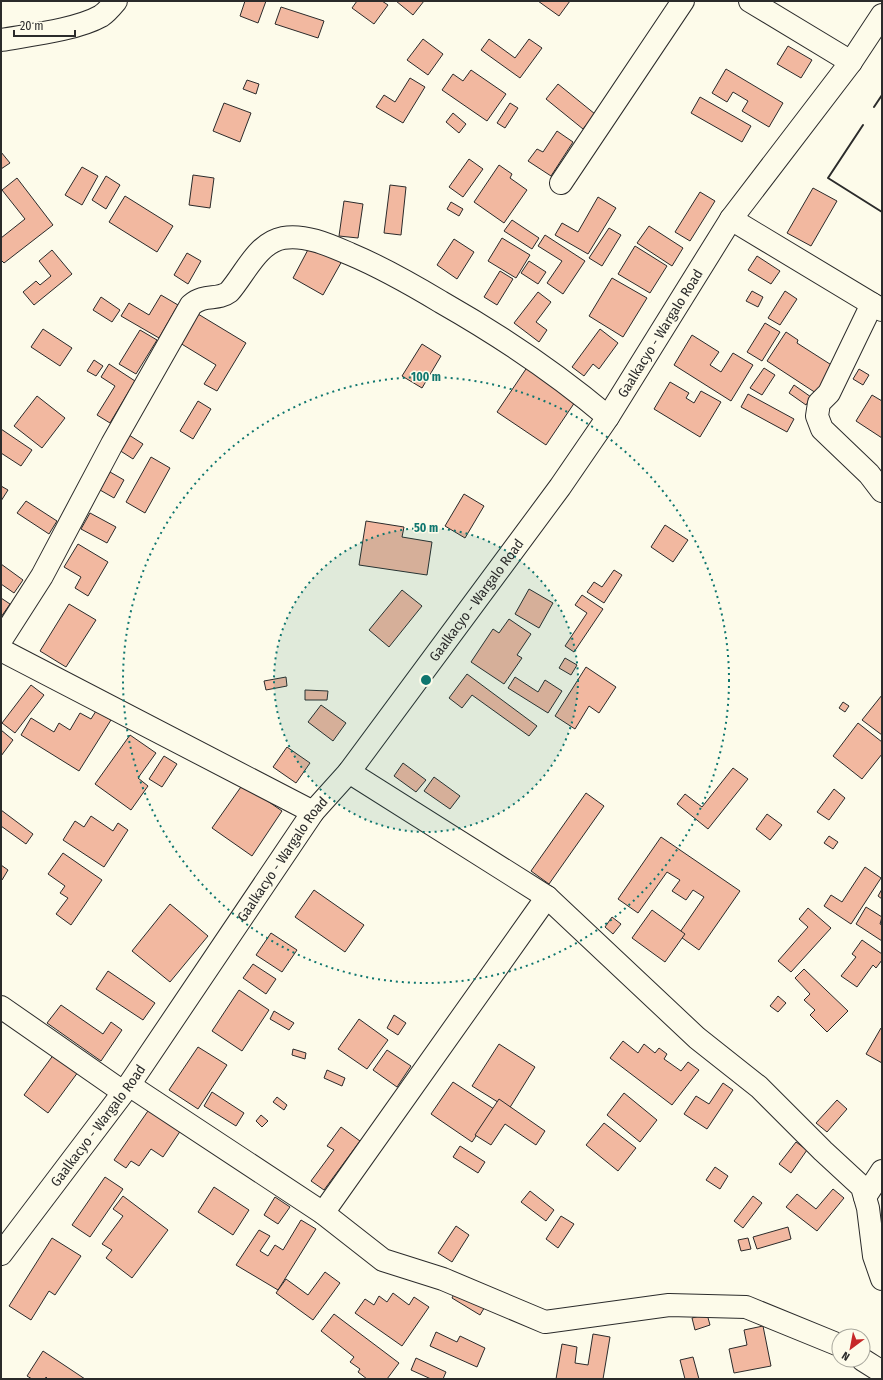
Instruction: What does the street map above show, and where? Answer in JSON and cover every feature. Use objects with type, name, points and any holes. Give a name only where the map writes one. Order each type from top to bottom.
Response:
[{"type":"street","points":[[1,40],[80,25],[108,12],[116,1]]},
{"type":"street","points":[[560,183],[683,1]]},
{"type":"street","points":[[750,1],[851,62]]},
{"type":"street","name":"Gaalkacyo - Wargalo Road","points":[[1,1254],[126,1088],[313,812],[349,772],[560,487],[608,417],[731,219],[879,26]]},
{"type":"street","points":[[731,219],[877,307],[829,392],[819,403],[817,416],[822,430],[869,474],[882,491]]},
{"type":"street","points":[[1,640],[42,576],[112,444],[191,305],[198,299],[223,296],[229,292],[256,256],[269,242],[283,238],[302,237],[332,246],[373,264],[488,330],[564,382],[608,417]]},
{"type":"street","points":[[1,650],[313,812]]},
{"type":"street","points":[[349,772],[547,897],[697,1038],[759,1086],[823,1151],[862,1187],[868,1208],[874,1256],[882,1279]]},
{"type":"street","points":[[323,1213],[547,897]]},
{"type":"street","points":[[1,1007],[323,1213],[383,1260],[443,1279],[545,1322],[668,1305],[746,1307],[831,1342]]},
{"type":"street","points":[[865,1197],[882,1171]]},
{"type":"street","points":[[871,1365],[882,1372]]},
{"type":"building","points":[[245,1],[266,1],[258,23],[240,16]]},
{"type":"building","points":[[357,1],[382,1],[388,5],[374,24],[352,8]]},
{"type":"building","points":[[396,1],[424,1],[413,15]]},
{"type":"building","points":[[538,1],[570,1],[559,16]]},
{"type":"building","points":[[281,7],[324,21],[318,38],[275,24]]},
{"type":"building","points":[[423,39],[443,54],[428,75],[407,60]]},
{"type":"building","points":[[489,39],[515,58],[529,39],[542,48],[520,78],[481,50]]},
{"type":"building","points":[[788,46],[812,60],[801,78],[777,64]]},
{"type":"building","points":[[726,69],[783,103],[769,127],[742,111],[748,101],[733,92],[727,102],[712,93]]},
{"type":"building","points":[[471,70],[506,94],[487,121],[442,90],[453,74],[463,81]]},
{"type":"building","points":[[410,78],[425,87],[403,123],[376,107],[384,95],[395,102]]},
{"type":"building","points":[[247,80],[259,84],[256,94],[243,89]]},
{"type":"building","points":[[558,84],[595,114],[583,129],[546,99]]},
{"type":"building","points":[[700,97],[751,126],[742,142],[691,113]]},
{"type":"building","points":[[224,103],[251,113],[240,142],[213,131]]},
{"type":"building","points":[[510,103],[518,108],[505,128],[497,123]]},
{"type":"building","points":[[453,113],[466,124],[459,133],[446,122]]},
{"type":"building","points":[[557,131],[573,142],[551,176],[528,161],[537,149],[543,152]]},
{"type":"building","points":[[1,152],[10,163],[1,169]]},
{"type":"building","points":[[469,159],[483,169],[463,197],[449,187]]},
{"type":"building","points":[[499,165],[512,174],[510,178],[527,190],[504,223],[474,202]]},
{"type":"building","points":[[82,167],[98,176],[82,205],[65,195]]},
{"type":"building","points":[[193,175],[214,178],[210,208],[189,205]]},
{"type":"building","points":[[106,176],[120,185],[106,209],[92,200]]},
{"type":"building","points":[[17,178],[53,225],[4,263],[1,260],[1,238],[25,219],[2,190]]},
{"type":"building","points":[[390,185],[406,187],[401,235],[384,233]]},
{"type":"building","points":[[813,188],[837,201],[811,246],[787,233]]},
{"type":"building","points":[[700,192],[715,201],[690,241],[675,232]]},
{"type":"building","points":[[125,196],[173,226],[157,252],[109,222]]},
{"type":"building","points":[[598,197],[616,208],[588,254],[555,235],[562,223],[578,232]]},
{"type":"building","points":[[344,201],[363,204],[358,238],[339,236]]},
{"type":"building","points":[[451,202],[463,209],[459,216],[447,209]]},
{"type":"building","points":[[512,220],[539,238],[532,249],[504,231]]},
{"type":"building","points":[[649,226],[683,248],[672,266],[637,243]]},
{"type":"building","points":[[609,228],[621,235],[602,266],[589,258]]},
{"type":"building","points":[[545,235],[585,261],[563,294],[547,283],[562,261],[538,246]]},
{"type":"building","points":[[502,238],[530,255],[516,278],[488,261]]},
{"type":"building","points":[[454,239],[474,252],[457,279],[437,265]]},
{"type":"building","points":[[311,244],[342,261],[323,295],[293,278]]},
{"type":"building","points":[[635,246],[667,266],[650,293],[618,274]]},
{"type":"building","points":[[52,250],[72,274],[34,305],[23,292],[36,281],[40,285],[51,276],[39,261]]},
{"type":"building","points":[[187,253],[201,261],[188,284],[174,275]]},
{"type":"building","points":[[757,256],[780,271],[771,284],[748,270]]},
{"type":"building","points":[[529,261],[546,272],[538,284],[521,273]]},
{"type":"building","points":[[500,271],[513,279],[497,305],[484,297]]},
{"type":"building","points":[[612,278],[647,298],[623,337],[589,316]]},
{"type":"building","points":[[752,291],[763,297],[758,307],[746,301]]},
{"type":"building","points":[[785,291],[797,299],[780,325],[768,318]]},
{"type":"building","points":[[538,292],[551,302],[536,322],[547,330],[539,342],[514,323]]},
{"type":"building","points":[[161,295],[178,305],[159,338],[121,316],[129,303],[149,315]]},
{"type":"building","points":[[101,297],[120,310],[112,322],[93,310]]},
{"type":"building","points":[[198,314],[246,343],[217,391],[204,384],[216,365],[180,343]]},
{"type":"building","points":[[765,323],[780,332],[762,361],[747,352]]},
{"type":"building","points":[[43,329],[72,348],[60,366],[31,347]]},
{"type":"building","points":[[600,329],[618,343],[599,369],[593,364],[584,376],[572,367]]},
{"type":"building","points":[[140,330],[157,340],[136,374],[119,364]]},
{"type":"building","points":[[786,332],[798,340],[797,343],[833,366],[816,393],[767,361]]},
{"type":"building","points":[[692,335],[719,352],[710,365],[721,372],[733,353],[753,365],[731,401],[674,365]]},
{"type":"building","points":[[422,344],[441,356],[422,388],[402,376]]},
{"type":"building","points":[[94,360],[103,366],[96,376],[87,371]]},
{"type":"building","points":[[109,364],[135,381],[110,423],[97,415],[115,386],[101,377]]},
{"type":"building","points":[[528,366],[577,399],[546,445],[497,412]]},
{"type":"building","points":[[764,368],[775,375],[762,395],[750,388]]},
{"type":"building","points":[[859,369],[869,375],[863,385],[853,379]]},
{"type":"building","points":[[670,382],[689,393],[686,398],[694,403],[701,391],[721,402],[700,437],[654,409]]},
{"type":"building","points":[[794,385],[811,397],[806,405],[789,393]]},
{"type":"building","points":[[748,394],[794,419],[787,432],[741,407]]},
{"type":"building","points":[[872,395],[882,401],[882,438],[856,421]]},
{"type":"building","points":[[37,396],[65,418],[42,448],[14,426]]},
{"type":"building","points":[[198,401],[211,409],[193,439],[180,431]]},
{"type":"building","points":[[1,429],[32,450],[21,466],[1,453]]},
{"type":"building","points":[[129,435],[143,444],[133,459],[119,450]]},
{"type":"building","points":[[151,457],[170,468],[145,513],[126,502]]},
{"type":"building","points":[[110,472],[124,480],[114,498],[100,490]]},
{"type":"building","points":[[1,486],[8,490],[1,501]]},
{"type":"building","points":[[464,494],[484,506],[465,538],[445,526]]},
{"type":"building","points":[[26,501],[57,521],[49,534],[17,513]]},
{"type":"building","points":[[90,513],[116,527],[107,543],[81,529]]},
{"type":"building","points":[[366,521],[404,527],[402,537],[432,542],[427,575],[359,565]]},
{"type":"building","points":[[665,525],[688,540],[673,562],[651,547]]},
{"type":"building","points":[[78,544],[108,562],[88,596],[75,588],[81,577],[64,567]]},
{"type":"building","points":[[1,564],[23,580],[14,593],[1,584]]},
{"type":"building","points":[[614,570],[622,575],[604,603],[587,592],[594,582],[602,587]]},
{"type":"building","points":[[529,589],[553,603],[539,628],[515,614]]},
{"type":"building","points":[[402,590],[422,606],[389,647],[369,630]]},
{"type":"building","points":[[582,595],[603,609],[574,652],[565,646],[587,613],[575,605]]},
{"type":"building","points":[[1,598],[10,604],[1,617]]},
{"type":"building","points":[[69,604],[96,620],[66,667],[40,651]]},
{"type":"building","points":[[509,619],[531,634],[517,655],[522,658],[504,684],[471,662],[493,629],[499,633]]},
{"type":"building","points":[[565,658],[577,665],[571,675],[559,668]]},
{"type":"building","points":[[586,667],[616,687],[599,713],[589,706],[575,729],[555,716]]},
{"type":"building","points":[[467,674],[537,726],[529,736],[472,695],[462,708],[449,698]]},
{"type":"building","points":[[286,677],[287,686],[266,690],[264,681]]},
{"type":"building","points":[[515,677],[538,692],[545,680],[562,691],[548,713],[508,688]]},
{"type":"building","points":[[31,685],[44,695],[15,733],[2,723]]},
{"type":"building","points":[[305,690],[328,691],[327,700],[305,700]]},
{"type":"building","points":[[882,695],[882,735],[862,720]]},
{"type":"building","points":[[843,702],[849,706],[845,712],[839,708]]},
{"type":"building","points":[[321,705],[346,723],[333,741],[308,722]]},
{"type":"building","points":[[96,711],[111,720],[79,771],[21,735],[31,718],[54,732],[59,723],[70,730],[80,713],[91,719]]},
{"type":"building","points":[[858,723],[882,742],[882,754],[862,779],[833,756]]},
{"type":"building","points":[[1,730],[13,740],[1,756]]},
{"type":"building","points":[[130,735],[156,753],[138,778],[148,786],[131,810],[95,784]]},
{"type":"building","points":[[287,747],[310,763],[296,783],[273,767]]},
{"type":"building","points":[[164,756],[177,764],[162,787],[149,779]]},
{"type":"building","points":[[403,763],[426,780],[416,792],[394,776]]},
{"type":"building","points":[[733,768],[748,779],[708,829],[677,804],[685,794],[702,807]]},
{"type":"building","points":[[434,777],[460,796],[450,809],[424,791]]},
{"type":"building","points":[[243,784],[282,811],[252,856],[212,828]]},
{"type":"building","points":[[834,789],[845,798],[829,820],[817,812]]},
{"type":"building","points":[[586,793],[604,806],[549,884],[531,871]]},
{"type":"building","points":[[1,810],[33,834],[26,844],[1,826]]},
{"type":"building","points":[[767,814],[782,825],[770,840],[756,829]]},
{"type":"building","points":[[91,816],[113,831],[118,823],[128,830],[104,867],[63,840],[75,821],[84,827]]},
{"type":"building","points":[[829,836],[838,842],[833,849],[824,843]]},
{"type":"building","points":[[661,837],[740,891],[699,950],[678,935],[704,897],[693,890],[686,900],[672,891],[680,880],[667,872],[638,913],[618,899]]},
{"type":"building","points":[[63,853],[102,880],[71,925],[56,914],[68,898],[60,893],[65,886],[48,874]]},
{"type":"building","points":[[1,865],[8,870],[2,880],[1,879]]},
{"type":"building","points":[[865,867],[881,878],[851,924],[824,906],[831,895],[842,902]]},
{"type":"building","points":[[882,889],[882,899],[878,896]]},
{"type":"building","points":[[314,890],[364,925],[345,952],[295,917]]},
{"type":"building","points":[[170,904],[208,936],[170,982],[132,951]]},
{"type":"building","points":[[866,907],[882,917],[880,924],[882,925],[882,941],[856,924]]},
{"type":"building","points":[[808,908],[831,928],[791,972],[778,961],[808,927],[799,919]]},
{"type":"building","points":[[652,910],[685,934],[665,962],[632,938]]},
{"type":"building","points":[[612,917],[621,924],[613,934],[605,927]]},
{"type":"building","points":[[271,933],[297,950],[282,972],[256,955]]},
{"type":"building","points":[[862,940],[882,954],[882,960],[876,968],[873,965],[857,987],[841,976],[856,957],[852,954]]},
{"type":"building","points":[[253,964],[276,979],[266,994],[243,978]]},
{"type":"building","points":[[804,969],[848,1011],[827,1032],[810,1015],[815,1010],[804,1000],[810,994],[795,978]]},
{"type":"building","points":[[108,971],[155,1003],[143,1020],[96,989]]},
{"type":"building","points":[[239,990],[269,1010],[242,1051],[212,1031]]},
{"type":"building","points":[[778,996],[786,1003],[778,1012],[770,1006]]},
{"type":"building","points":[[61,1005],[103,1034],[111,1022],[122,1030],[101,1061],[47,1023]]},
{"type":"building","points":[[274,1011],[294,1023],[289,1030],[270,1019]]},
{"type":"building","points":[[394,1015],[406,1023],[398,1035],[387,1028]]},
{"type":"building","points":[[359,1019],[388,1040],[367,1069],[338,1049]]},
{"type":"building","points":[[881,1028],[882,1029],[882,1063],[866,1054]]},
{"type":"building","points":[[623,1041],[638,1053],[644,1044],[655,1053],[659,1048],[667,1054],[664,1059],[681,1071],[688,1062],[699,1070],[672,1105],[610,1058]]},
{"type":"building","points":[[499,1044],[535,1067],[509,1109],[472,1086]]},
{"type":"building","points":[[198,1047],[227,1065],[198,1109],[169,1090]]},
{"type":"building","points":[[293,1049],[306,1053],[305,1059],[292,1055]]},
{"type":"building","points":[[57,1050],[81,1068],[48,1113],[24,1095]]},
{"type":"building","points":[[387,1050],[411,1066],[397,1087],[373,1070]]},
{"type":"building","points":[[327,1070],[345,1078],[342,1086],[324,1078]]},
{"type":"building","points":[[453,1082],[494,1109],[472,1142],[431,1114]]},
{"type":"building","points":[[723,1083],[733,1090],[707,1129],[684,1114],[696,1096],[709,1104]]},
{"type":"building","points":[[212,1092],[244,1113],[236,1126],[204,1106]]},
{"type":"building","points":[[624,1093],[657,1120],[640,1142],[607,1115]]},
{"type":"building","points":[[277,1097],[287,1105],[284,1110],[273,1102]]},
{"type":"building","points":[[499,1099],[545,1131],[536,1145],[505,1124],[491,1145],[475,1135]]},
{"type":"building","points":[[837,1100],[847,1109],[827,1132],[816,1123]]},
{"type":"building","points":[[150,1108],[181,1130],[163,1157],[151,1149],[139,1166],[131,1161],[126,1168],[114,1160]]},
{"type":"building","points":[[261,1115],[268,1121],[262,1127],[256,1121]]},
{"type":"building","points":[[604,1123],[636,1148],[618,1171],[586,1145]]},
{"type":"building","points":[[341,1127],[360,1141],[324,1190],[311,1181],[334,1150],[327,1146]]},
{"type":"building","points":[[796,1142],[807,1150],[791,1173],[779,1164]]},
{"type":"building","points":[[460,1146],[485,1162],[478,1173],[453,1157]]},
{"type":"building","points":[[715,1167],[728,1176],[720,1189],[706,1180]]},
{"type":"building","points":[[105,1177],[123,1189],[90,1237],[72,1225]]},
{"type":"building","points":[[214,1187],[249,1210],[233,1235],[198,1212]]},
{"type":"building","points":[[833,1189],[844,1198],[817,1231],[786,1207],[797,1194],[816,1209]]},
{"type":"building","points":[[530,1191],[554,1210],[546,1221],[521,1202]]},
{"type":"building","points":[[123,1196],[168,1230],[132,1278],[106,1258],[112,1250],[102,1244],[123,1216],[113,1209]]},
{"type":"building","points":[[753,1196],[762,1203],[743,1228],[734,1221]]},
{"type":"building","points":[[275,1197],[290,1207],[278,1224],[264,1215]]},
{"type":"building","points":[[561,1216],[574,1224],[558,1248],[546,1239]]},
{"type":"building","points":[[301,1220],[316,1229],[278,1290],[236,1265],[259,1230],[270,1236],[260,1251],[268,1256],[275,1245],[283,1250]]},
{"type":"building","points":[[456,1226],[469,1235],[452,1262],[438,1253]]},
{"type":"building","points":[[788,1227],[791,1239],[757,1249],[753,1237]]},
{"type":"building","points":[[52,1238],[81,1256],[55,1295],[49,1291],[31,1320],[9,1306]]},
{"type":"building","points":[[748,1238],[751,1249],[741,1251],[738,1240]]},
{"type":"building","points":[[325,1272],[340,1283],[313,1320],[276,1293],[286,1279],[308,1295]]},
{"type":"building","points":[[457,1288],[486,1305],[480,1315],[452,1298]]},
{"type":"building","points":[[393,1293],[409,1305],[414,1297],[429,1307],[402,1346],[355,1313],[365,1299],[374,1305],[379,1296],[387,1302]]},
{"type":"building","points":[[334,1314],[399,1363],[387,1379],[367,1379],[358,1372],[360,1369],[350,1362],[354,1357],[321,1331]]},
{"type":"building","points":[[707,1314],[710,1325],[695,1330],[692,1318]]},
{"type":"building","points":[[763,1326],[771,1366],[734,1373],[729,1349],[747,1345],[744,1330]]},
{"type":"building","points":[[436,1332],[457,1342],[460,1336],[485,1348],[477,1367],[430,1346]]},
{"type":"building","points":[[593,1334],[610,1337],[603,1379],[556,1379],[562,1344],[577,1347],[575,1363],[588,1365]]},
{"type":"building","points":[[43,1351],[85,1379],[48,1379],[46,1377],[45,1379],[32,1379],[27,1376]]},
{"type":"building","points":[[693,1357],[699,1379],[685,1379],[680,1360]]},
{"type":"building","points":[[416,1358],[446,1372],[443,1379],[431,1379],[411,1370]]},
{"type":"wall","points":[[874,107],[882,95]]},
{"type":"wall","points":[[863,125],[828,178],[882,212]]}]
